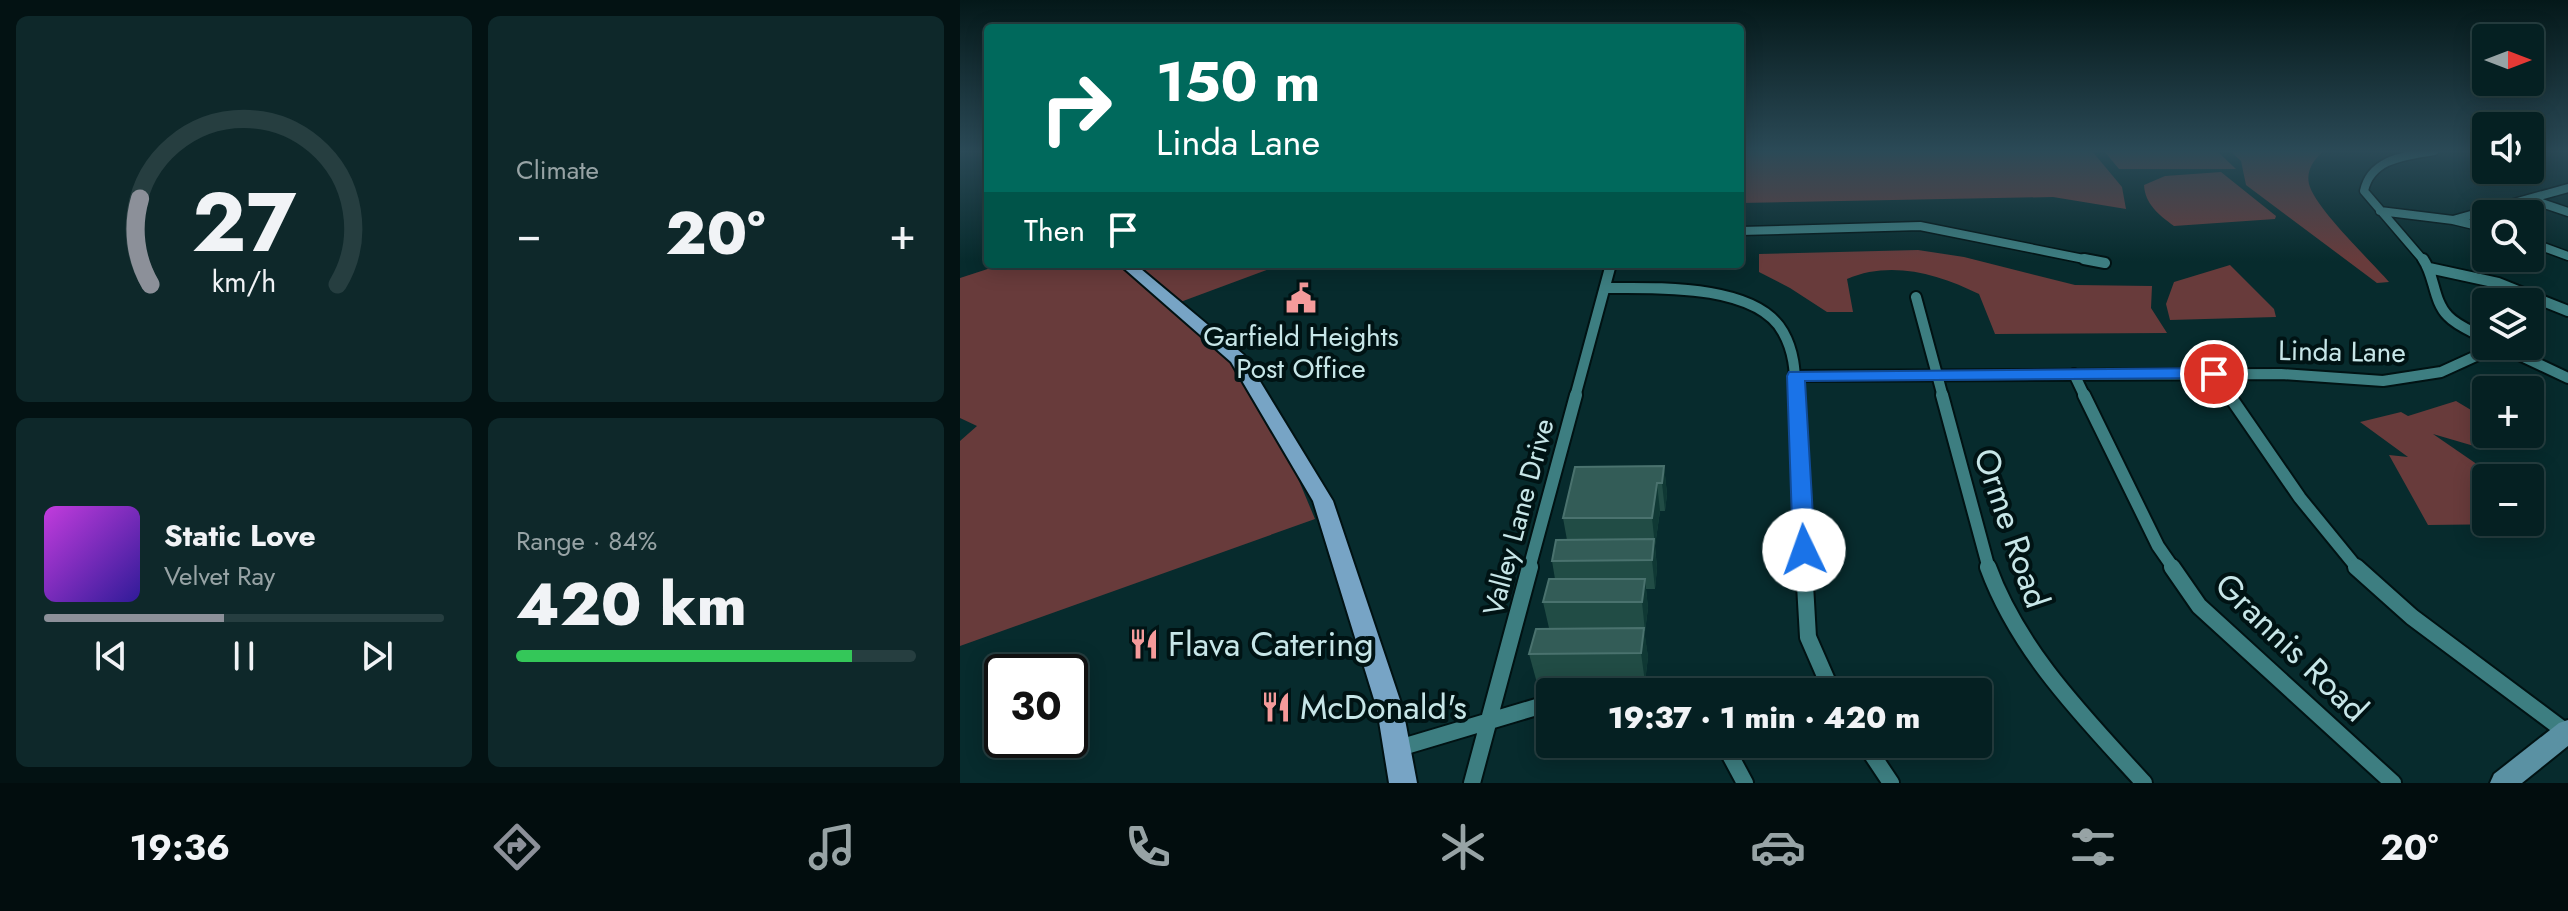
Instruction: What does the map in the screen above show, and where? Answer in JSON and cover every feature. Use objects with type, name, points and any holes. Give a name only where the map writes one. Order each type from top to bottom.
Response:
[{"type":"main road","points":[[1131,268],[1238,359],[1323,501],[1390,709],[1403,783]]},
{"type":"main road","points":[[2503,783],[2567,731]]},
{"type":"street","points":[[2364,188],[2429,268],[2440,305],[2449,318],[2472,331]]},
{"type":"street","points":[[2453,220],[2568,188]]},
{"type":"street","points":[[2529,199],[2568,212]]},
{"type":"street","points":[[2380,211],[2472,225]]},
{"type":"street","points":[[1744,231],[1920,226],[2105,263]]},
{"type":"street","points":[[2544,247],[2568,256]]},
{"type":"street","name":"Valley Lane Drive","points":[[1472,783],[1610,268]]},
{"type":"street","points":[[2429,268],[2498,283],[2568,311]]},
{"type":"street","points":[[1605,288],[1705,291],[1750,305],[1783,331],[1792,349],[1795,376],[1808,637],[1826,678]]},
{"type":"street","name":"Orme Road","points":[[1916,297],[1989,569],[2003,607],[2043,671],[2144,783]]},
{"type":"street","name":"Linda Lane","points":[[1795,376],[2281,374],[2327,379],[2416,378],[2442,372],[2472,358]]},
{"type":"street","points":[[2529,360],[2568,378]]},
{"type":"street","name":"Grannis Road","points":[[2074,374],[2158,546],[2199,606],[2393,783]]},
{"type":"street","points":[[2214,374],[2331,539],[2364,573],[2408,613],[2567,731]]},
{"type":"street","points":[[1399,748],[1536,707]]},
{"type":"street","points":[[1732,758],[1745,783]]},
{"type":"street","points":[[1874,758],[1891,783]]},
{"type":"shaded area","points":[[1744,188],[2122,188],[2126,209],[2053,197],[1744,203]]},
{"type":"shaded area","points":[[2144,188],[2240,188],[2276,216],[2275,219],[2174,226],[2154,208]]},
{"type":"shaded area","points":[[2249,188],[2310,188],[2332,220],[2389,282],[2377,283]]},
{"type":"shaded area","points":[[1918,250],[1964,257],[2075,285],[2152,286],[2151,308],[2167,333],[1995,334],[1979,294],[1931,275],[1897,270],[1864,273],[1847,279],[1853,312],[1827,312],[1759,272],[1759,254]]},
{"type":"shaded area","points":[[2230,265],[2274,309],[2276,317],[2170,320],[2166,304],[2174,282]]},
{"type":"shaded area","points":[[991,268],[1272,268],[1175,304],[1238,359],[1271,414],[1315,519],[960,646],[960,441],[977,426],[960,418],[960,278]]},
{"type":"shaded area","points":[[2456,401],[2472,411],[2472,445],[2433,434],[2477,464],[2472,464],[2472,524],[2428,525],[2389,455],[2408,457],[2360,422],[2401,412],[2408,416]]},
{"type":"building","points":[[1664,466],[1662,483],[1657,483],[1652,518],[1563,518],[1575,467]]},
{"type":"building","points":[[1654,539],[1652,560],[1552,561],[1556,540]]},
{"type":"building","points":[[1549,579],[1645,579],[1642,602],[1543,602]]},
{"type":"building","points":[[1644,628],[1641,653],[1529,654],[1536,629]]},
{"type":"place","name":"Garfield Heights Post Office","points":[[1301,298]]},
{"type":"place","name":"Flava Catering","points":[[1144,644]]},
{"type":"place","name":"McDonald's","points":[[1276,707]]},
{"type":"route","points":[[1804,550],[1795,376],[2214,374]]}]
